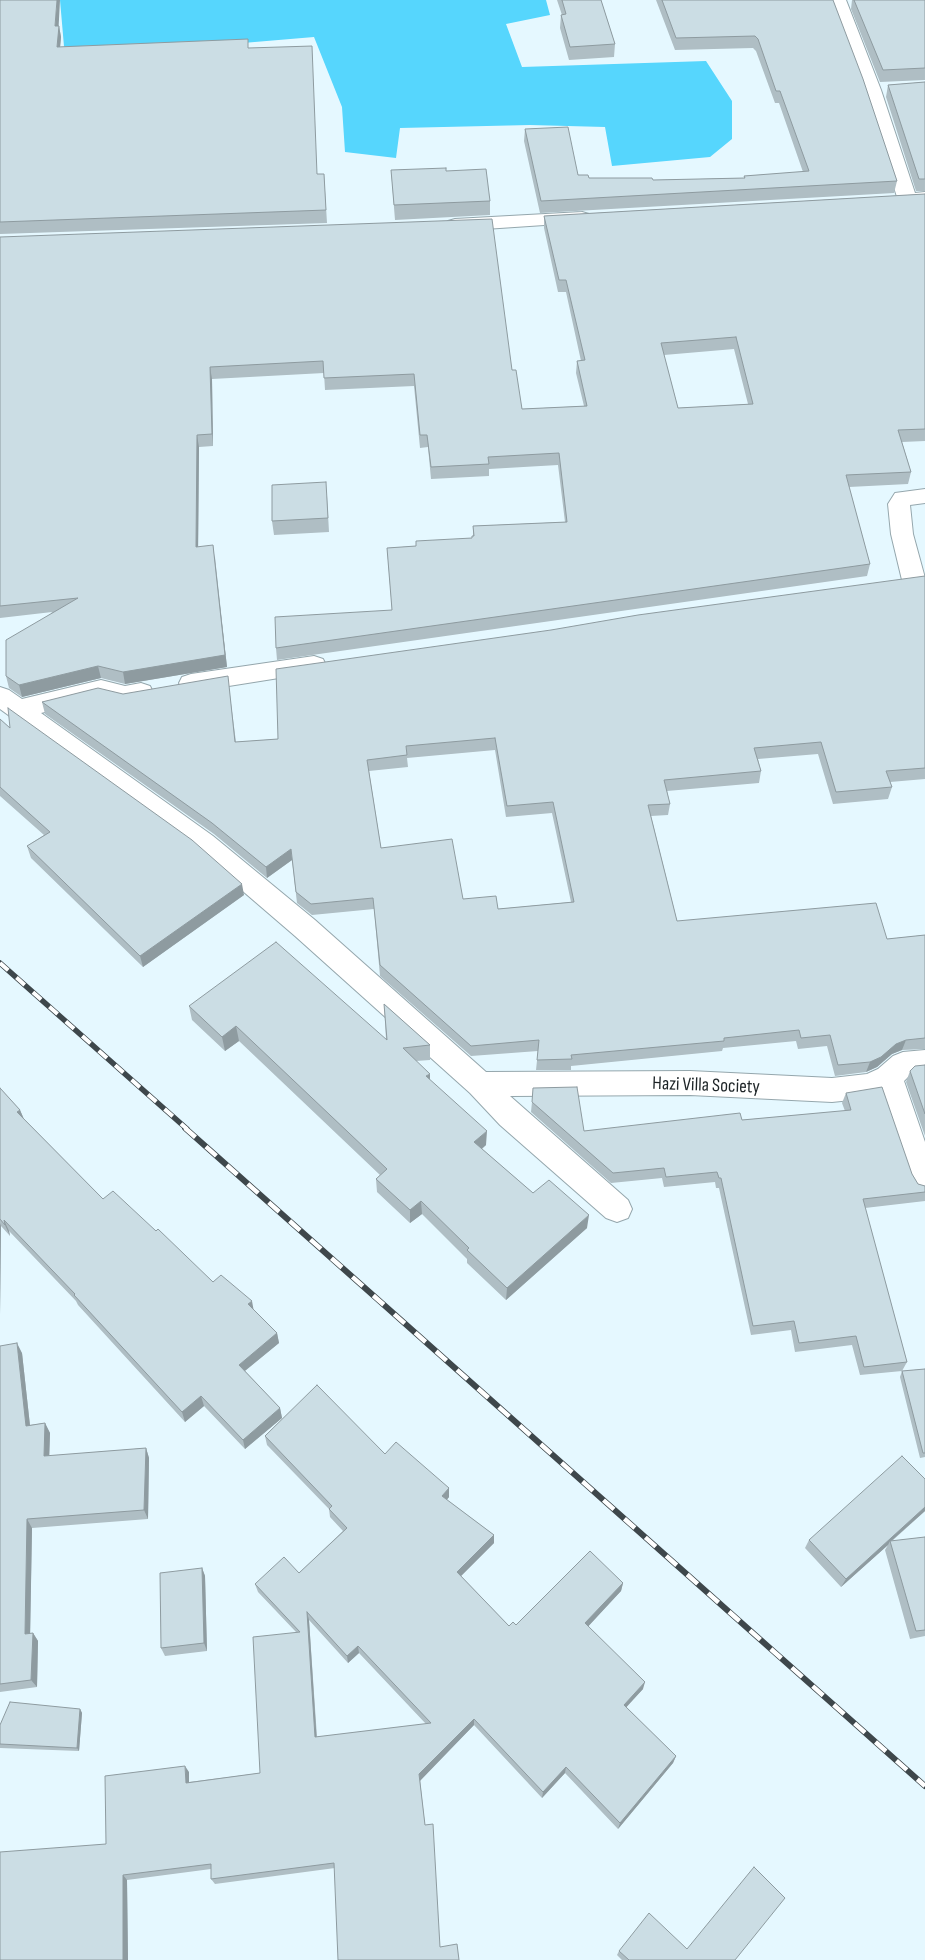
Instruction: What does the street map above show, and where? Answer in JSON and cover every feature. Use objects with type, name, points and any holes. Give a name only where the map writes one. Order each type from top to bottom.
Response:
[{"type":"street","points":[[856,2],[837,1],[880,90],[916,199],[888,201]]},
{"type":"street","points":[[440,226],[604,217]]},
{"type":"street","points":[[911,580],[902,534],[899,504],[903,498],[925,496]]},
{"type":"street","points":[[9,702],[101,688],[125,695],[340,661]]},
{"type":"street","points":[[9,702],[204,843],[305,928],[480,1084],[510,1116],[617,1209]]},
{"type":"street","name":"Hazi Villa Society","points":[[480,1084],[690,1083],[832,1090],[870,1086],[888,1078],[903,1064],[925,1062]]},
{"type":"street","points":[[888,1078],[925,1183]]},
{"type":"water","points":[[60,0],[546,0],[550,15],[506,24],[522,67],[706,61],[732,101],[732,139],[710,157],[612,166],[605,127],[530,125],[400,128],[396,158],[345,152],[342,107],[314,37],[65,58]]},
{"type":"building","points":[[0,0],[57,0],[55,26],[59,26],[57,47],[248,39],[248,48],[312,46],[317,174],[324,174],[326,210],[0,222]]},
{"type":"building","points":[[562,0],[601,0],[615,44],[570,47],[561,15],[566,14]]},
{"type":"building","points":[[662,0],[833,0],[863,79],[897,181],[541,201],[525,129],[568,127],[578,175],[588,175],[589,178],[652,178],[653,180],[745,178],[744,176],[809,171],[780,91],[776,91],[758,39],[755,36],[676,38]]},
{"type":"building","points":[[854,0],[925,0],[925,68],[883,70]]},
{"type":"building","points":[[925,82],[925,179],[919,179],[888,85]]},
{"type":"building","points":[[446,168],[446,171],[486,169],[490,201],[394,205],[391,170]]},
{"type":"building","points":[[925,194],[925,429],[898,430],[911,472],[846,475],[870,564],[276,648],[275,617],[392,610],[387,548],[416,546],[416,541],[472,538],[474,536],[473,526],[567,522],[559,453],[488,457],[489,464],[431,467],[427,435],[420,435],[414,374],[324,378],[323,361],[210,367],[212,434],[197,435],[196,547],[213,545],[225,655],[123,672],[98,666],[19,685],[6,676],[6,640],[78,598],[0,606],[0,237],[492,219],[512,370],[516,370],[522,409],[587,406],[577,361],[585,360],[566,280],[559,280],[544,216]],"holes":[[[736,337],[753,404],[678,408],[661,343]]]},
{"type":"building","points":[[326,482],[328,518],[272,521],[272,485]]},
{"type":"building","points":[[925,576],[925,768],[886,771],[892,787],[836,792],[821,742],[754,748],[761,771],[664,780],[670,804],[648,805],[677,921],[876,903],[887,939],[925,935],[925,1038],[906,1040],[896,1044],[881,1057],[870,1062],[838,1065],[830,1035],[801,1038],[799,1030],[724,1038],[724,1041],[571,1055],[572,1059],[537,1060],[539,1040],[471,1046],[380,965],[373,898],[311,904],[296,892],[291,849],[266,867],[212,823],[42,702],[98,688],[123,694],[228,676],[235,742],[278,739],[276,669],[551,630],[638,615]],"holes":[[[495,738],[507,806],[553,802],[574,902],[498,909],[496,896],[463,899],[452,839],[381,848],[367,760],[407,755],[406,746]]]},
{"type":"building","points":[[8,708],[192,840],[242,884],[140,956],[27,846],[50,832],[0,787],[0,719],[10,728]]},
{"type":"building","points":[[276,942],[387,1040],[384,1004],[430,1045],[403,1048],[430,1074],[426,1076],[487,1131],[474,1142],[533,1193],[549,1180],[589,1215],[507,1288],[467,1250],[469,1248],[421,1201],[410,1210],[376,1179],[387,1169],[236,1026],[222,1037],[189,1006]]},
{"type":"building","points":[[925,1065],[925,1114],[910,1071],[915,1066]]},
{"type":"building","points":[[577,1087],[584,1131],[740,1113],[742,1120],[851,1110],[846,1093],[882,1087],[912,1174],[918,1184],[925,1186],[925,1192],[863,1199],[907,1362],[864,1367],[856,1336],[799,1343],[794,1321],[753,1326],[721,1178],[719,1178],[717,1172],[666,1177],[664,1168],[613,1173],[532,1102],[533,1088]]},
{"type":"building","points":[[0,1088],[20,1110],[17,1112],[103,1199],[113,1191],[156,1231],[158,1229],[213,1282],[221,1275],[252,1301],[248,1304],[277,1333],[239,1365],[280,1408],[243,1440],[201,1396],[182,1412],[75,1294],[4,1220],[5,1225],[0,1219]]},
{"type":"building","points":[[17,1343],[26,1426],[45,1423],[44,1456],[146,1448],[144,1510],[27,1519],[25,1634],[33,1633],[31,1680],[0,1684],[0,1346]]},
{"type":"building","points":[[925,1369],[925,1453],[923,1453],[902,1371]]},
{"type":"building","points":[[317,1385],[385,1454],[396,1442],[449,1488],[442,1496],[494,1535],[457,1572],[509,1626],[513,1622],[516,1625],[590,1551],[623,1583],[585,1623],[645,1682],[624,1705],[676,1756],[620,1823],[566,1767],[543,1792],[474,1719],[419,1774],[425,1825],[433,1824],[440,1947],[457,1944],[459,1960],[338,1960],[334,1863],[211,1879],[211,1864],[123,1875],[123,1960],[0,1960],[0,1852],[106,1844],[105,1776],[185,1766],[186,1783],[260,1773],[253,1637],[300,1632],[255,1584],[284,1557],[299,1573],[347,1528],[329,1509],[332,1506],[265,1436]],"holes":[[[307,1612],[347,1656],[358,1646],[431,1723],[315,1737]]]},
{"type":"building","points":[[902,1456],[925,1479],[925,1507],[846,1579],[809,1540]]},
{"type":"building","points":[[925,1537],[925,1630],[916,1631],[890,1541]]},
{"type":"building","points":[[202,1568],[204,1643],[161,1648],[160,1573]]},
{"type":"building","points":[[10,1702],[80,1709],[77,1748],[0,1744],[0,1725]]},
{"type":"building","points":[[754,1867],[785,1898],[735,1960],[629,1960],[619,1951],[649,1913],[687,1949]]},
{"type":"railway","points":[[0,963],[187,1129]]},
{"type":"railway","points":[[185,1128],[925,1786]]}]
